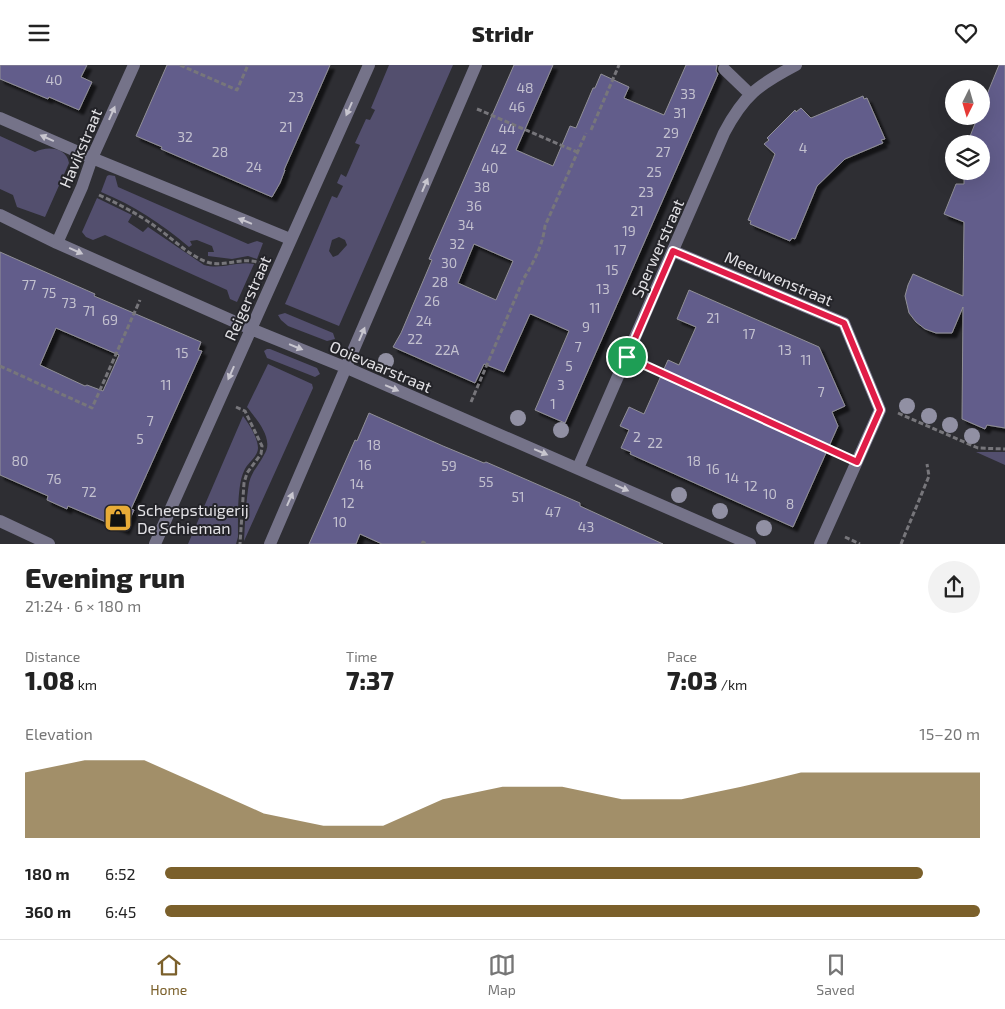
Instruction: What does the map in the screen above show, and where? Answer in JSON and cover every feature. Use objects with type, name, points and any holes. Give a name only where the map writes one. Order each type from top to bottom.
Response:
[{"type":"street","name":"Havikstraat","points":[[57,243],[82,187],[92,158],[134,65]]},
{"type":"street","name":"Reigerstraat","points":[[155,544],[369,65]]},
{"type":"street","points":[[270,544],[476,65]]},
{"type":"street","name":"Sperwerstraat","points":[[578,468],[724,133],[736,110],[750,94],[770,78],[796,65]]},
{"type":"street","points":[[724,69],[750,94]]},
{"type":"street","points":[[0,118],[290,239]]},
{"type":"street","name":"Ooievaarstraat","points":[[0,215],[57,243],[250,329],[347,368],[750,544]]},
{"type":"street","name":"Meeuwenstraat","points":[[673,251],[844,323],[880,410]]},
{"type":"street","points":[[820,544],[880,410]]},
{"type":"street","points":[[0,521],[49,544]]},
{"type":"path","points":[[180,65],[237,90],[248,65]]},
{"type":"path","points":[[591,130],[619,65]]},
{"type":"path","points":[[494,116],[577,152]]},
{"type":"path","points":[[464,419],[524,278],[532,265],[544,234],[545,226],[586,133]]},
{"type":"path","points":[[82,187],[135,213],[208,263],[224,263],[248,259],[277,270]]},
{"type":"path","points":[[0,366],[92,408],[147,283]]},
{"type":"path","points":[[627,357],[857,462]]},
{"type":"path","points":[[219,400],[245,411],[262,446],[261,454],[247,473],[244,483],[240,544]]},
{"type":"path","points":[[880,410],[900,414],[978,448],[1005,449]]},
{"type":"path","points":[[901,544],[929,475],[927,464]]},
{"type":"path","points":[[422,544],[423,542],[427,544]]},
{"type":"shaded area","points":[[389,65],[453,65],[339,326],[285,304],[332,196],[337,198],[343,186],[337,183],[341,174],[346,177],[360,145],[355,143],[366,119],[370,120],[375,110],[371,108]],"holes":[[[339,237],[345,240],[347,245],[338,255],[333,257],[329,251],[332,240]]]},
{"type":"shaded area","points":[[0,136],[35,152],[55,149],[67,158],[69,163],[45,217],[17,207],[13,195],[0,189]]},
{"type":"shaded area","points":[[109,175],[115,176],[118,187],[248,244],[257,241],[263,243],[257,259],[248,256],[232,259],[208,256],[208,252],[214,252],[212,246],[197,240],[190,241],[192,245],[189,247],[147,216],[101,192]]},
{"type":"shaded area","points":[[97,198],[132,215],[128,222],[143,232],[148,227],[204,265],[217,267],[247,263],[254,264],[237,302],[230,299],[227,290],[105,235],[93,240],[86,237],[82,232]]},
{"type":"shaded area","points":[[285,313],[333,333],[335,339],[327,341],[288,326],[278,315]]},
{"type":"shaded area","points":[[267,349],[317,368],[320,374],[315,377],[267,358],[264,351]]},
{"type":"shaded area","points":[[268,364],[312,384],[313,388],[244,541],[249,483],[267,449],[266,436],[263,429],[247,407]]},
{"type":"shaded area","points":[[243,416],[255,436],[258,451],[245,468],[240,485],[238,537],[236,544],[188,544]]},
{"type":"shaded area","points":[[976,452],[1005,452],[1005,465]]},
{"type":"building","points":[[0,65],[87,65],[81,77],[92,82],[79,110],[0,79]]},
{"type":"building","points":[[167,65],[330,65],[280,183],[272,197],[161,149],[162,147],[136,136]]},
{"type":"building","points":[[514,65],[553,65],[516,150],[553,166],[570,126],[576,128],[601,74],[629,87],[624,98],[664,115],[686,65],[717,65],[716,71],[718,74],[565,423],[535,410],[569,331],[533,315],[530,314],[504,372],[484,364],[475,383],[393,347],[401,333],[432,260],[429,259]],"holes":[[[474,244],[513,261],[496,300],[458,283]]]},
{"type":"building","points":[[999,65],[1005,65],[1005,428],[987,425],[985,429],[962,419],[963,307],[952,333],[936,333],[925,329],[916,322],[909,313],[905,296],[913,274],[963,296],[964,222],[944,214],[956,184],[964,184],[964,180],[990,180],[990,135],[971,135],[974,125],[990,125],[990,87]]},
{"type":"building","points":[[863,96],[864,99],[867,98],[885,139],[881,140],[883,143],[845,159],[817,186],[795,239],[792,238],[790,241],[750,224],[751,221],[748,220],[775,154],[764,144],[769,140],[767,138],[795,110],[796,112],[801,108],[811,118]]},
{"type":"building","points":[[0,252],[95,294],[94,296],[201,342],[198,350],[202,351],[131,509],[134,510],[125,530],[68,506],[67,509],[47,500],[48,496],[0,475]],"holes":[[[56,328],[119,355],[103,391],[85,386],[40,365]]]},
{"type":"building","points":[[689,290],[819,347],[845,406],[832,412],[838,426],[793,527],[630,454],[631,452],[621,448],[629,430],[620,426],[629,407],[644,414],[668,360],[679,365],[696,327],[677,319]]},
{"type":"building","points":[[369,413],[580,503],[580,506],[663,544],[382,544],[360,534],[356,544],[309,544]]},
{"type":"place","name":"Scheepstuigerij De Schieman","points":[[118,518]]},
{"type":"route","points":[[673,251],[844,323],[880,410],[857,462],[627,357],[673,251]]}]
